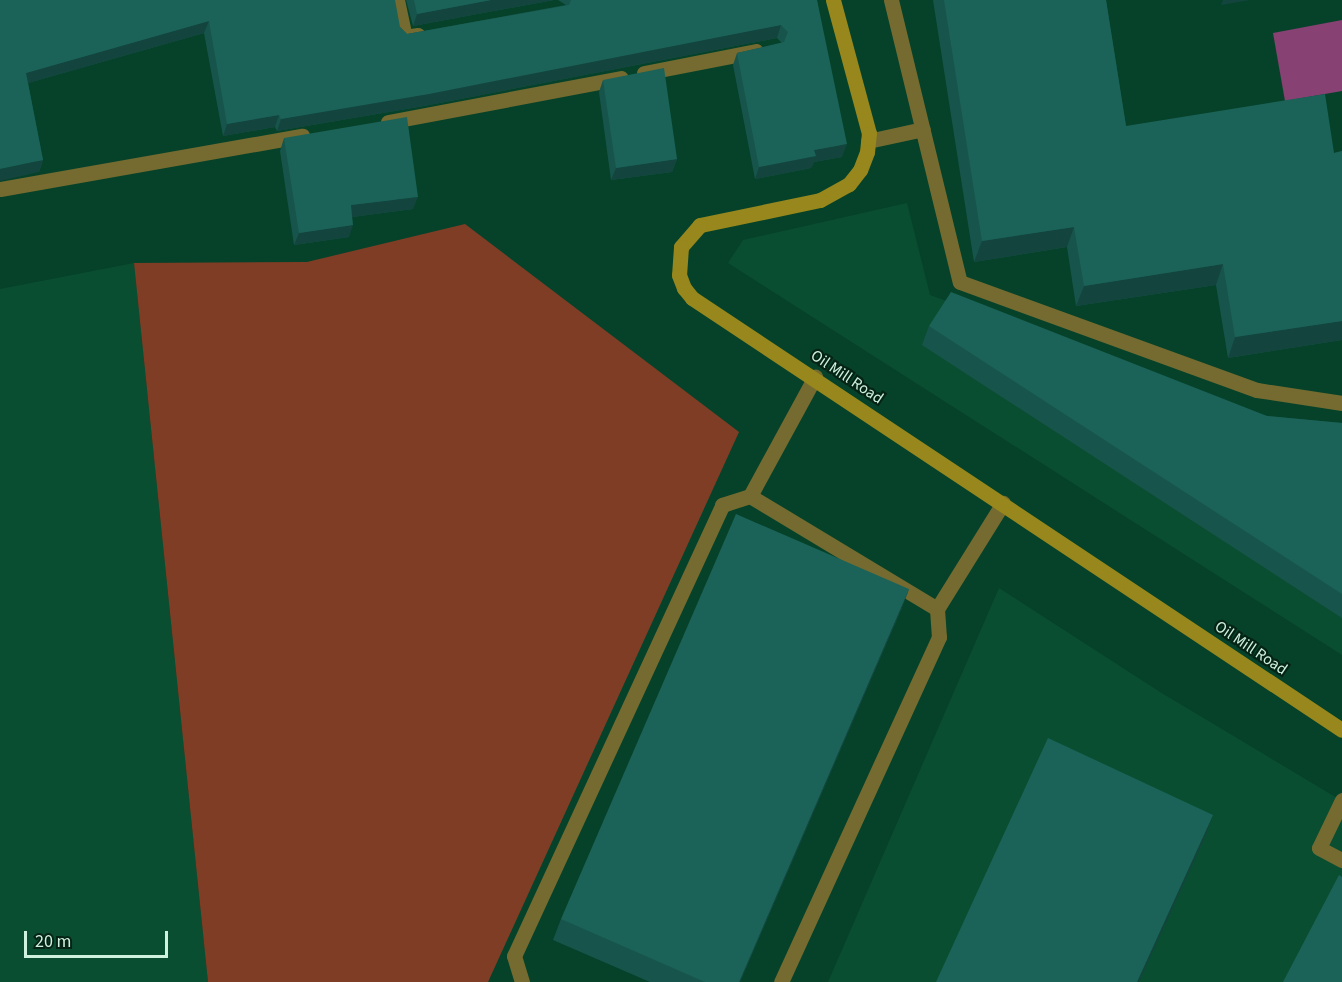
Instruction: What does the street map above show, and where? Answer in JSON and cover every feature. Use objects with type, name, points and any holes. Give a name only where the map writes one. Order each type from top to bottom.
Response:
[{"type":"main road","name":"Oil Mill Road","points":[[833,0],[867,141],[860,170],[836,193],[820,200],[714,219],[689,234],[679,255],[679,275],[692,298],[815,377],[1342,730]]},
{"type":"street","points":[[398,0],[405,37],[438,31]]},
{"type":"street","points":[[891,0],[960,282],[1257,390],[1342,403]]},
{"type":"street","points":[[377,123],[774,47]]},
{"type":"street","points":[[867,141],[922,129]]},
{"type":"street","points":[[0,189],[319,133]]},
{"type":"street","points":[[522,982],[513,956],[722,504],[750,496],[815,377]]},
{"type":"street","points":[[750,496],[937,609]]},
{"type":"street","points":[[781,982],[939,637],[937,609],[1003,503]]},
{"type":"street","points":[[1342,800],[1319,848],[1342,860]]},
{"type":"shaded area","points":[[1342,20],[1342,91],[1285,101],[1273,33]]},
{"type":"shaded area","points":[[907,203],[930,295],[1271,420],[1342,427],[1342,655],[728,263],[743,240]]},
{"type":"shaded area","points":[[465,224],[739,432],[488,982],[208,982],[134,263],[307,262]]},
{"type":"shaded area","points":[[134,263],[208,982],[0,982],[0,289]]},
{"type":"shaded area","points":[[999,588],[1160,692],[1342,801],[1342,982],[828,982]]},
{"type":"building","points":[[0,0],[395,0],[400,27],[407,34],[569,5],[571,0],[817,0],[847,144],[814,150],[816,156],[759,167],[737,53],[784,42],[788,32],[781,25],[429,94],[281,119],[279,115],[227,124],[209,21],[26,73],[43,160],[0,169]]},
{"type":"building","points":[[414,0],[491,0],[417,14]]},
{"type":"building","points":[[944,0],[1106,0],[1126,126],[1325,94],[1334,153],[1342,151],[1342,321],[1235,337],[1223,264],[1084,286],[1074,227],[982,241]]},
{"type":"building","points":[[664,68],[677,159],[616,168],[603,80]]},
{"type":"building","points":[[407,117],[418,197],[351,205],[353,225],[299,233],[284,138]]},
{"type":"building","points":[[951,292],[1267,416],[1342,423],[1342,594],[929,326]]},
{"type":"building","points":[[736,514],[909,589],[739,982],[705,982],[561,919]]},
{"type":"building","points":[[1048,738],[1213,815],[1137,982],[936,982]]},
{"type":"building","points":[[1339,875],[1342,877],[1342,982],[1283,982]]}]
